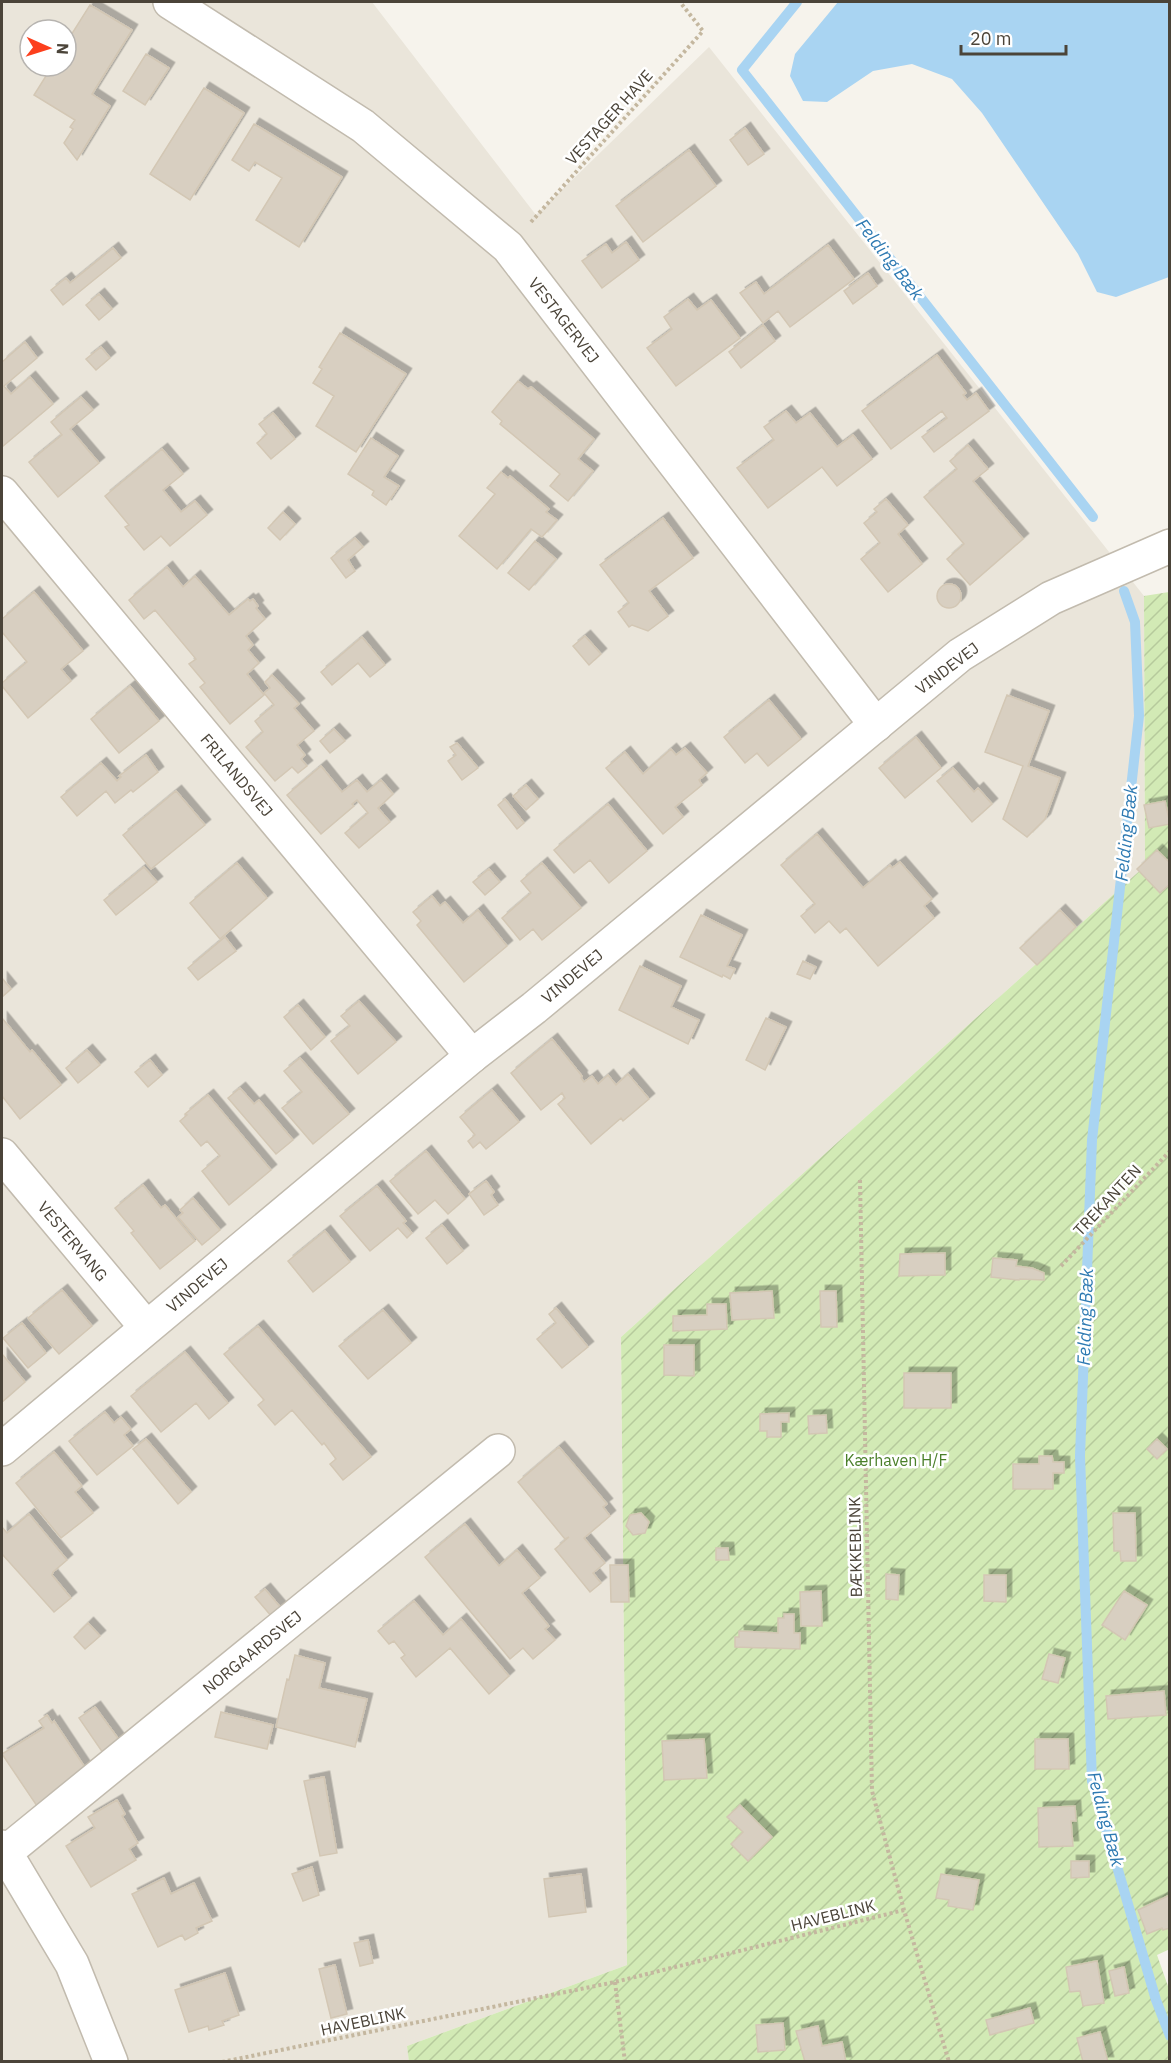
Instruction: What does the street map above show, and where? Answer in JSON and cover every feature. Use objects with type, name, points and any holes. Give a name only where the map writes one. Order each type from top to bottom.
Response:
[{"type":"street","name":"VESTAGERVEJ","points":[[170,2],[363,126],[508,247],[876,725]]},
{"type":"street","name":"FRILANDSVEJ","points":[[2,493],[472,1056]]},
{"type":"street","name":"VINDEVEJ","points":[[2,1449],[472,1056],[960,655],[1051,598],[1170,546]]},
{"type":"street","name":"VESTERVANG","points":[[2,1155],[146,1327]]},
{"type":"street","name":"NORGAARDSVEJ","points":[[111,2061],[72,1964],[4,1849],[498,1451]]},
{"type":"path","name":"VESTAGER HAVE","points":[[508,247],[703,31],[680,2]]},
{"type":"path","name":"TREKANTEN","points":[[1061,1266],[1170,1151]]},
{"type":"path","name":"BÆKKEBLINK","points":[[860,1180],[872,1791],[904,1910]]},
{"type":"path","name":"HAVEBLINK","points":[[222,2061],[615,1982],[904,1910]]},
{"type":"path","points":[[904,1910],[949,2061]]},
{"type":"path","points":[[615,1982],[625,2061]]},
{"type":"shaded area","points":[[2,2],[372,2],[536,215],[709,47],[1144,596],[1145,866],[621,1337],[627,1965],[407,2046],[409,2061],[2,2062]]},
{"type":"green space","name":"Kærhaven H/F","points":[[1169,592],[1170,1949],[1157,1955],[1169,1989],[1169,2061],[409,2062],[407,2046],[627,1965],[621,1337],[1145,866],[1144,596]]},
{"type":"water","points":[[838,2],[1169,2],[1169,277],[1116,297],[1097,292],[1078,254],[982,113],[952,79],[912,64],[873,71],[827,102],[803,101],[790,76],[795,54]]},
{"type":"building","points":[[90,5],[132,30],[92,94],[110,106],[77,160],[64,143],[73,129],[70,127],[75,120],[34,95],[45,78],[78,78],[78,24]]},
{"type":"building","points":[[146,54],[169,68],[145,105],[123,91]]},
{"type":"building","points":[[204,88],[244,113],[190,200],[150,174]]},
{"type":"building","points":[[254,124],[342,177],[299,247],[256,220],[282,178],[255,162],[249,171],[232,160]]},
{"type":"building","points":[[745,128],[764,154],[748,165],[730,140]]},
{"type":"building","points":[[689,150],[716,186],[643,242],[616,206]]},
{"type":"building","points":[[626,242],[639,260],[602,288],[582,261],[606,244],[612,253]]},
{"type":"building","points":[[828,245],[854,279],[790,327],[778,311],[763,323],[740,293],[756,282],[764,294]]},
{"type":"building","points":[[113,248],[121,258],[63,305],[51,290],[66,278],[70,283]]},
{"type":"building","points":[[868,273],[877,286],[853,304],[844,291]]},
{"type":"building","points":[[99,294],[112,309],[99,320],[86,305]]},
{"type":"building","points":[[688,299],[697,310],[711,300],[740,338],[676,386],[647,348],[672,329],[664,317]]},
{"type":"building","points":[[763,325],[775,341],[741,368],[729,352]]},
{"type":"building","points":[[340,333],[406,374],[356,452],[316,426],[334,396],[313,383],[322,369],[319,367]]},
{"type":"building","points":[[25,342],[37,358],[4,386],[11,394],[30,377],[53,404],[2,447],[2,362]]},
{"type":"building","points":[[101,347],[110,358],[96,370],[86,359]]},
{"type":"building","points":[[937,355],[966,393],[963,395],[967,400],[976,393],[989,411],[934,452],[922,437],[947,418],[942,411],[891,449],[862,411]]},
{"type":"building","points":[[518,381],[528,389],[531,387],[594,439],[578,459],[593,471],[568,501],[550,486],[560,474],[500,424],[502,421],[492,412]]},
{"type":"building","points":[[81,397],[93,410],[70,429],[99,463],[58,497],[29,462],[62,435],[51,422]]},
{"type":"building","points":[[786,411],[796,423],[810,413],[837,447],[853,435],[872,459],[837,486],[822,467],[768,508],[737,468],[774,440],[764,427]]},
{"type":"building","points":[[273,413],[295,439],[271,459],[257,443],[267,434],[259,424]]},
{"type":"building","points":[[371,438],[398,456],[384,477],[399,486],[386,505],[372,495],[374,491],[348,474]]},
{"type":"building","points":[[968,445],[988,469],[973,481],[1023,539],[970,585],[947,559],[964,544],[924,497],[957,469],[950,461]]},
{"type":"building","points":[[162,449],[183,474],[163,490],[181,512],[195,501],[207,515],[170,546],[161,536],[144,550],[125,527],[129,525],[105,496]]},
{"type":"building","points":[[501,472],[508,478],[510,476],[549,509],[546,512],[557,520],[542,537],[531,529],[497,569],[459,536],[495,494],[487,488]]},
{"type":"building","points":[[886,499],[908,525],[898,534],[922,564],[888,592],[861,559],[880,543],[864,523],[877,512],[874,509]]},
{"type":"building","points":[[283,512],[295,524],[280,540],[268,528]]},
{"type":"building","points":[[663,518],[693,558],[649,591],[668,616],[648,631],[632,625],[629,627],[618,612],[629,603],[600,565]]},
{"type":"building","points":[[355,538],[363,547],[348,560],[355,571],[346,578],[331,558]]},
{"type":"building","points":[[535,541],[556,559],[529,590],[508,573]]},
{"type":"building","points":[[167,567],[183,587],[195,576],[229,615],[248,599],[250,601],[253,599],[258,606],[256,608],[265,619],[246,636],[253,645],[248,650],[259,663],[247,674],[264,695],[230,724],[200,687],[205,683],[189,664],[196,659],[155,610],[144,619],[129,600]]},
{"type":"building","points":[[949,584],[954,585],[960,591],[960,601],[954,607],[949,608],[944,607],[938,601],[937,596],[938,591],[944,585]]},
{"type":"building","points":[[34,592],[83,651],[61,669],[71,681],[28,718],[2,686],[2,683],[27,662],[2,632],[2,619]]},
{"type":"building","points":[[585,636],[601,654],[589,665],[573,646]]},
{"type":"building","points":[[362,637],[385,665],[370,677],[358,663],[332,685],[321,672]]},
{"type":"building","points":[[272,675],[299,704],[294,708],[314,731],[297,745],[305,755],[301,759],[307,766],[298,773],[292,767],[275,781],[246,747],[263,732],[255,721],[274,705],[264,693],[270,688],[265,682]]},
{"type":"building","points":[[130,686],[159,721],[119,753],[91,719]]},
{"type":"building","points":[[1007,695],[1049,711],[1028,766],[1060,778],[1045,819],[1027,837],[1003,819],[1023,766],[985,752]]},
{"type":"building","points":[[769,700],[801,739],[768,766],[757,753],[745,763],[724,737]]},
{"type":"building","points":[[334,729],[345,741],[330,753],[320,741]]},
{"type":"building","points":[[916,737],[941,768],[905,798],[879,768]]},
{"type":"building","points":[[457,743],[478,768],[462,780],[448,761],[456,755],[450,747]]},
{"type":"building","points":[[685,748],[707,773],[699,780],[702,785],[675,807],[683,817],[663,834],[606,768],[625,752],[643,774],[671,749],[676,755]]},
{"type":"building","points":[[146,755],[158,772],[115,803],[106,791],[77,816],[61,797],[101,763],[117,781],[121,777],[119,776]]},
{"type":"building","points":[[321,766],[342,792],[357,780],[367,792],[381,780],[393,794],[378,808],[390,822],[359,848],[345,833],[368,813],[357,800],[352,804],[354,806],[321,834],[287,795]]},
{"type":"building","points":[[953,768],[974,792],[978,788],[992,804],[972,822],[937,781]]},
{"type":"building","points":[[526,785],[538,799],[526,810],[513,796]]},
{"type":"building","points":[[176,791],[205,825],[151,869],[123,835]]},
{"type":"building","points":[[505,799],[524,823],[517,829],[498,805]]},
{"type":"building","points":[[1165,801],[1170,824],[1149,828],[1144,805]]},
{"type":"building","points":[[608,804],[647,851],[609,883],[590,860],[574,873],[554,850]]},
{"type":"building","points":[[817,834],[863,888],[890,865],[892,868],[900,862],[932,899],[924,906],[934,918],[878,966],[846,928],[840,933],[829,921],[815,933],[801,916],[815,904],[781,865]]},
{"type":"building","points":[[1157,850],[1170,863],[1170,884],[1160,893],[1137,869]]},
{"type":"building","points":[[237,863],[267,898],[220,939],[190,903]]},
{"type":"building","points":[[542,863],[581,908],[542,940],[533,929],[520,940],[502,918],[531,893],[521,881]]},
{"type":"building","points":[[144,867],[157,882],[116,915],[104,900]]},
{"type":"building","points":[[489,869],[500,882],[485,895],[473,882]]},
{"type":"building","points":[[432,896],[440,906],[445,902],[463,923],[478,910],[507,946],[464,982],[417,925],[421,921],[413,912]]},
{"type":"building","points":[[1060,910],[1076,927],[1037,965],[1020,948]]},
{"type":"building","points":[[701,915],[742,935],[727,966],[735,969],[730,979],[680,957]]},
{"type":"building","points":[[225,937],[236,951],[198,980],[188,968]]},
{"type":"building","points":[[803,961],[816,967],[810,979],[797,974]]},
{"type":"building","points":[[640,966],[681,986],[671,1007],[699,1020],[688,1044],[619,1010]]},
{"type":"building","points":[[2,978],[11,989],[2,997]]},
{"type":"building","points":[[359,1001],[396,1042],[358,1074],[331,1041],[350,1026],[341,1016]]},
{"type":"building","points":[[298,1005],[325,1037],[311,1050],[284,1017]]},
{"type":"building","points":[[2,1018],[61,1085],[20,1119],[2,1096]]},
{"type":"building","points":[[766,1018],[786,1027],[765,1070],[746,1060]]},
{"type":"building","points":[[552,1039],[582,1076],[584,1082],[592,1076],[598,1084],[608,1075],[616,1085],[628,1074],[649,1099],[623,1121],[621,1118],[591,1144],[558,1104],[565,1098],[562,1093],[541,1110],[511,1073]]},
{"type":"building","points":[[87,1050],[100,1065],[78,1083],[66,1068]]},
{"type":"building","points":[[300,1058],[349,1114],[313,1144],[282,1108],[302,1092],[284,1071]]},
{"type":"building","points":[[150,1060],[162,1075],[148,1087],[135,1072]]},
{"type":"building","points":[[240,1088],[254,1104],[259,1100],[293,1140],[276,1154],[228,1098]]},
{"type":"building","points":[[492,1090],[519,1122],[486,1149],[480,1142],[473,1148],[468,1141],[475,1135],[460,1117]]},
{"type":"building","points":[[208,1095],[271,1170],[229,1205],[202,1171],[220,1156],[207,1141],[201,1146],[180,1121]]},
{"type":"building","points":[[426,1151],[465,1199],[448,1214],[435,1200],[418,1214],[390,1181]]},
{"type":"building","points":[[486,1181],[494,1192],[491,1195],[498,1205],[484,1215],[469,1194]]},
{"type":"building","points":[[143,1185],[161,1208],[165,1205],[195,1241],[160,1269],[131,1233],[134,1231],[115,1208]]},
{"type":"building","points":[[377,1186],[406,1221],[403,1223],[412,1233],[407,1238],[398,1228],[370,1251],[340,1216]]},
{"type":"building","points":[[193,1198],[220,1230],[202,1245],[178,1217],[183,1213],[180,1210]]},
{"type":"building","points":[[442,1225],[463,1251],[447,1264],[426,1238]]},
{"type":"building","points":[[325,1231],[350,1262],[313,1292],[288,1261]]},
{"type":"building","points":[[945,1253],[945,1275],[899,1276],[900,1254]]},
{"type":"building","points":[[993,1258],[1017,1260],[1016,1266],[1032,1268],[1044,1273],[1044,1280],[991,1277]]},
{"type":"building","points":[[62,1290],[92,1326],[59,1354],[28,1318]]},
{"type":"building","points":[[772,1291],[774,1318],[732,1320],[730,1293]]},
{"type":"building","points":[[820,1291],[836,1291],[837,1327],[821,1327]]},
{"type":"building","points":[[707,1304],[726,1304],[727,1329],[673,1331],[673,1316],[707,1315]]},
{"type":"building","points":[[556,1308],[588,1347],[562,1368],[537,1339],[556,1323],[549,1314]]},
{"type":"building","points":[[383,1310],[411,1343],[368,1379],[339,1346]]},
{"type":"building","points":[[22,1323],[46,1353],[28,1368],[3,1338]]},
{"type":"building","points":[[258,1326],[371,1457],[343,1480],[330,1464],[336,1459],[292,1410],[275,1425],[258,1405],[264,1400],[224,1354]]},
{"type":"building","points":[[664,1345],[694,1345],[694,1376],[664,1375]]},
{"type":"building","points":[[185,1352],[228,1403],[209,1419],[196,1403],[161,1432],[131,1396]]},
{"type":"building","points":[[2,1354],[25,1382],[2,1402]]},
{"type":"building","points":[[904,1373],[951,1373],[951,1408],[904,1408]]},
{"type":"building","points":[[105,1412],[114,1423],[121,1417],[131,1429],[124,1435],[133,1446],[97,1475],[69,1441]]},
{"type":"building","points":[[789,1413],[789,1422],[781,1422],[781,1437],[767,1437],[767,1431],[760,1431],[760,1414]]},
{"type":"building","points":[[826,1415],[827,1433],[809,1434],[808,1416]]},
{"type":"building","points":[[146,1439],[191,1492],[178,1504],[133,1449]]},
{"type":"building","points":[[1157,1439],[1167,1449],[1157,1459],[1147,1449]]},
{"type":"building","points":[[559,1447],[607,1504],[603,1507],[610,1516],[584,1538],[605,1563],[593,1573],[601,1583],[590,1592],[555,1549],[569,1537],[565,1539],[518,1482]]},
{"type":"building","points":[[54,1452],[82,1486],[75,1492],[93,1513],[61,1538],[16,1483]]},
{"type":"building","points":[[1039,1456],[1052,1456],[1053,1462],[1064,1462],[1064,1473],[1053,1473],[1053,1489],[1013,1489],[1013,1464],[1039,1464]]},
{"type":"building","points":[[641,1513],[649,1522],[645,1533],[633,1535],[626,1526],[630,1515]]},
{"type":"building","points":[[1113,1513],[1135,1513],[1136,1561],[1121,1561],[1120,1551],[1114,1551]]},
{"type":"building","points":[[29,1514],[67,1560],[52,1575],[71,1598],[54,1612],[2,1554],[2,1527],[7,1533]]},
{"type":"building","points":[[465,1524],[499,1566],[517,1550],[540,1578],[522,1593],[549,1626],[545,1629],[555,1640],[533,1659],[523,1648],[510,1659],[425,1557]]},
{"type":"building","points":[[716,1548],[728,1548],[729,1560],[716,1560]]},
{"type":"building","points":[[610,1565],[628,1565],[629,1602],[611,1602]]},
{"type":"building","points":[[886,1574],[899,1575],[898,1600],[886,1599]]},
{"type":"building","points":[[984,1575],[1006,1575],[1006,1602],[984,1601]]},
{"type":"building","points":[[265,1589],[281,1608],[272,1617],[255,1597]]},
{"type":"building","points":[[821,1591],[822,1626],[801,1626],[800,1592]]},
{"type":"building","points":[[1124,1591],[1147,1605],[1125,1640],[1102,1625]]},
{"type":"building","points":[[414,1601],[443,1635],[461,1619],[509,1676],[489,1694],[450,1648],[416,1677],[401,1658],[405,1655],[394,1641],[389,1644],[378,1631]]},
{"type":"building","points":[[784,1614],[794,1614],[794,1633],[800,1633],[800,1649],[735,1647],[735,1637],[739,1637],[739,1631],[778,1633],[778,1618],[784,1618]]},
{"type":"building","points":[[88,1623],[100,1636],[85,1649],[74,1637]]},
{"type":"building","points":[[1049,1654],[1065,1658],[1058,1683],[1042,1679]]},
{"type":"building","points":[[295,1655],[325,1663],[319,1688],[367,1699],[355,1747],[276,1727]]},
{"type":"building","points":[[1164,1691],[1166,1715],[1108,1719],[1106,1696]]},
{"type":"building","points":[[95,1707],[120,1741],[103,1753],[79,1718]]},
{"type":"building","points":[[221,1712],[273,1725],[267,1749],[215,1737]]},
{"type":"building","points":[[47,1715],[52,1723],[54,1721],[86,1769],[37,1806],[2,1754],[44,1728],[39,1721]]},
{"type":"building","points":[[704,1739],[707,1778],[664,1780],[662,1741]]},
{"type":"building","points":[[1035,1739],[1068,1739],[1069,1769],[1035,1769]]},
{"type":"building","points":[[324,1777],[337,1853],[320,1856],[304,1781]]},
{"type":"building","points":[[117,1800],[125,1814],[122,1816],[138,1843],[129,1849],[136,1860],[91,1887],[66,1846],[95,1828],[88,1817]]},
{"type":"building","points":[[740,1805],[772,1837],[748,1861],[731,1844],[743,1832],[727,1817]]},
{"type":"building","points":[[1075,1806],[1076,1821],[1071,1821],[1073,1846],[1039,1847],[1038,1808]]},
{"type":"building","points":[[1071,1861],[1089,1861],[1089,1877],[1071,1878]]},
{"type":"building","points":[[312,1867],[319,1895],[303,1901],[292,1874]]},
{"type":"building","points":[[581,1874],[586,1912],[549,1917],[544,1879]]},
{"type":"building","points":[[941,1874],[979,1880],[973,1910],[948,1906],[949,1900],[936,1898]]},
{"type":"building","points":[[164,1878],[171,1894],[194,1883],[212,1921],[196,1928],[198,1933],[185,1940],[182,1935],[158,1947],[132,1894]]},
{"type":"building","points":[[1170,1895],[1170,1928],[1163,1930],[1162,1928],[1147,1934],[1138,1910]]},
{"type":"building","points":[[368,1940],[373,1963],[360,1966],[354,1943]]},
{"type":"building","points":[[1097,1961],[1104,2003],[1083,2006],[1080,1991],[1070,1992],[1066,1967]]},
{"type":"building","points":[[335,1965],[347,2014],[331,2018],[319,1969]]},
{"type":"building","points":[[1124,1967],[1129,1993],[1115,1996],[1109,1971]]},
{"type":"building","points":[[225,1973],[239,2015],[222,2021],[224,2025],[209,2030],[208,2026],[189,2032],[175,1990]]},
{"type":"building","points":[[1030,2008],[1034,2023],[990,2035],[986,2020]]},
{"type":"building","points":[[783,2023],[785,2050],[758,2052],[756,2025]]},
{"type":"building","points":[[818,2026],[822,2046],[842,2042],[846,2062],[805,2062],[796,2031]]},
{"type":"building","points":[[1100,2032],[1108,2062],[1083,2062],[1077,2038]]},
{"type":"waterway","name":"Felding Bæk","points":[[797,2],[742,70],[1093,517]]},
{"type":"waterway","name":"Felding Bæk","points":[[1124,591],[1135,622],[1139,716],[1092,1140],[1080,1456],[1092,1781],[1156,2000],[1170,2036]]}]
